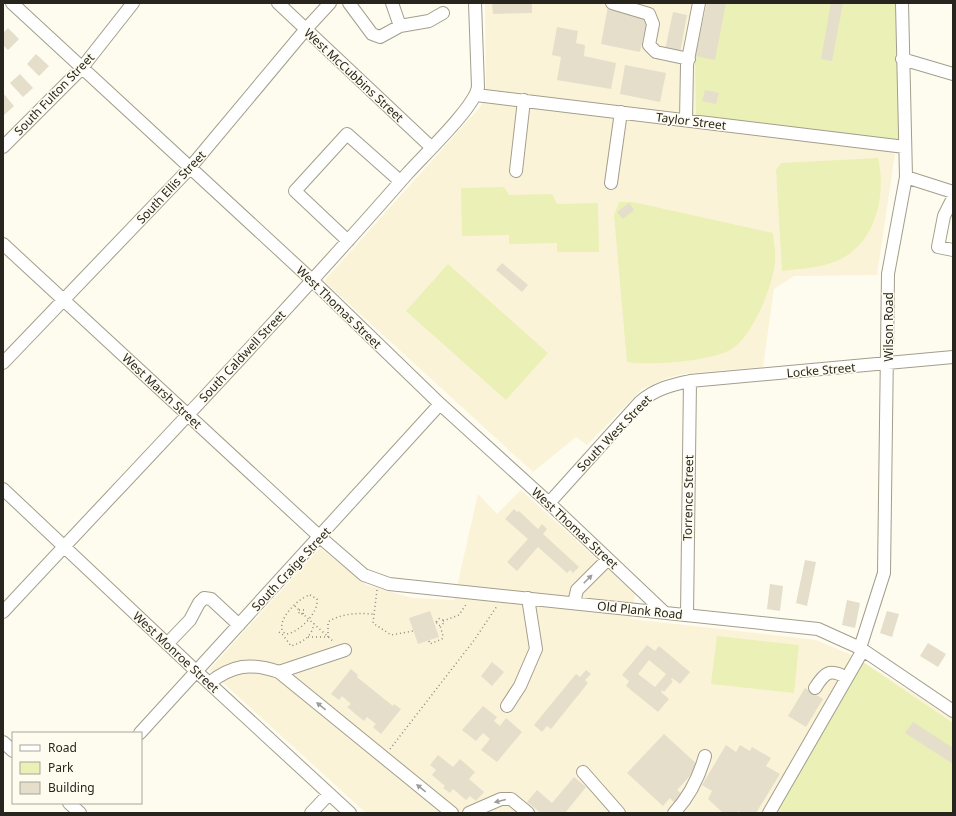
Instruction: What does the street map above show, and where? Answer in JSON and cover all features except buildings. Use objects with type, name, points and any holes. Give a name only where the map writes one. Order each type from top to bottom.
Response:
[{"type":"street","name":"West Thomas Street","points":[[12,3],[81,69],[313,281],[440,404],[549,503],[664,612]]},
{"type":"street","name":"South Fulton Street","points":[[3,147],[81,69],[134,3]]},
{"type":"street","name":"West McCubbins Street","points":[[278,3],[431,147]]},
{"type":"street","name":"South Ellis Street","points":[[3,363],[190,168],[306,29],[330,3]]},
{"type":"street","points":[[349,3],[375,36],[383,36],[400,26],[429,21],[443,13]]},
{"type":"street","points":[[392,3],[400,26]]},
{"type":"street","points":[[476,3],[476,95]]},
{"type":"street","points":[[612,3],[649,14],[653,24],[649,45],[656,52],[688,59]]},
{"type":"street","points":[[686,120],[688,59],[699,3]]},
{"type":"street","name":"Wilson Road","points":[[769,813],[847,678],[861,649],[884,573],[888,364],[888,274],[906,177],[902,59],[902,3]]},
{"type":"street","points":[[902,59],[953,74]]},
{"type":"street","name":"Taylor Street","points":[[476,95],[905,148]]},
{"type":"street","name":"South Caldwell Street","points":[[3,612],[313,281],[400,181],[470,105],[476,95]]},
{"type":"street","points":[[516,171],[524,100]]},
{"type":"street","points":[[610,183],[621,112]]},
{"type":"street","points":[[348,241],[295,191],[347,134],[400,181]]},
{"type":"street","points":[[906,177],[953,192]]},
{"type":"street","points":[[953,198],[944,216],[938,247],[953,250]]},
{"type":"street","name":"West Marsh Street","points":[[3,244],[320,537]]},
{"type":"street","name":"Locke Street","points":[[690,382],[953,357]]},
{"type":"street","name":"South West Street","points":[[549,503],[649,394],[668,386],[690,382]]},
{"type":"street","name":"Torrence Street","points":[[687,615],[690,382]]},
{"type":"street","name":"South Craige Street","points":[[141,732],[440,404]]},
{"type":"street","name":"West Monroe Street","points":[[3,489],[209,684],[350,813]]},
{"type":"street","name":"Old Plank Road","points":[[320,537],[364,575],[389,584],[818,629],[861,649],[953,711]]},
{"type":"street","points":[[574,603],[578,590],[608,559]]},
{"type":"street","points":[[167,644],[190,620],[199,602],[204,598],[211,599],[239,625]]},
{"type":"street","points":[[507,706],[523,681],[536,649],[528,598]]},
{"type":"street","points":[[279,672],[344,650]]},
{"type":"street","points":[[209,684],[223,672],[241,666],[264,667],[279,672],[452,813]]},
{"type":"street","points":[[815,688],[822,676],[831,672],[838,673],[847,678]]},
{"type":"street","points":[[3,742],[12,750]]},
{"type":"street","points":[[674,813],[684,802],[701,770],[705,756]]},
{"type":"street","points":[[582,772],[619,813]]},
{"type":"street","points":[[311,813],[329,794]]},
{"type":"street","points":[[470,813],[501,799],[511,799],[528,813]]},
{"type":"path","points":[[379,580],[373,623],[391,635],[413,631]]},
{"type":"path","points":[[279,632],[282,633],[287,634],[292,633],[317,607],[318,602],[316,597],[306,596],[281,621],[282,633],[291,646],[308,637],[312,632],[314,624]]},
{"type":"path","points":[[440,625],[443,621],[459,615],[467,603]]},
{"type":"path","points":[[388,751],[475,639],[499,603]]},
{"type":"path","points":[[295,606],[299,610],[299,614],[303,614],[344,650]]},
{"type":"path","points":[[490,606],[497,606]]},
{"type":"path","points":[[299,610],[304,610],[303,614]]},
{"type":"path","points":[[328,637],[328,622],[334,619],[356,614],[374,614]]},
{"type":"path","points":[[429,641],[430,644],[442,639],[443,636],[440,625],[436,624],[437,620],[439,619],[443,621]]},
{"type":"path","points":[[308,637],[328,637]]},
{"type":"shaded area","points":[[485,3],[889,3],[885,116],[895,154],[877,275],[794,276],[774,289],[763,367],[683,374],[667,378],[642,389],[587,445],[576,437],[533,472],[324,281],[481,106],[486,87]]},
{"type":"shaded area","points":[[521,490],[635,594],[631,619],[816,640],[854,656],[953,718],[953,813],[366,813],[209,670],[320,548],[367,585],[412,598],[454,600],[478,494],[497,514]]},
{"type":"green space","points":[[707,3],[898,3],[901,141],[696,115],[695,58]]},
{"type":"green space","points":[[878,158],[881,189],[879,204],[875,219],[868,233],[859,245],[848,255],[834,262],[815,267],[782,271],[776,170],[781,163]]},
{"type":"green space","points":[[504,187],[509,195],[552,194],[557,204],[598,203],[599,252],[557,252],[557,243],[509,244],[509,235],[462,236],[461,188]]},
{"type":"green space","points":[[619,202],[633,202],[773,233],[775,263],[766,298],[747,333],[732,349],[711,357],[681,362],[627,362],[614,215]]},
{"type":"green space","points":[[448,264],[548,353],[506,400],[406,311]]},
{"type":"green space","points":[[717,636],[799,645],[794,693],[711,684]]},
{"type":"green space","points":[[861,661],[953,723],[953,813],[775,813]]}]
